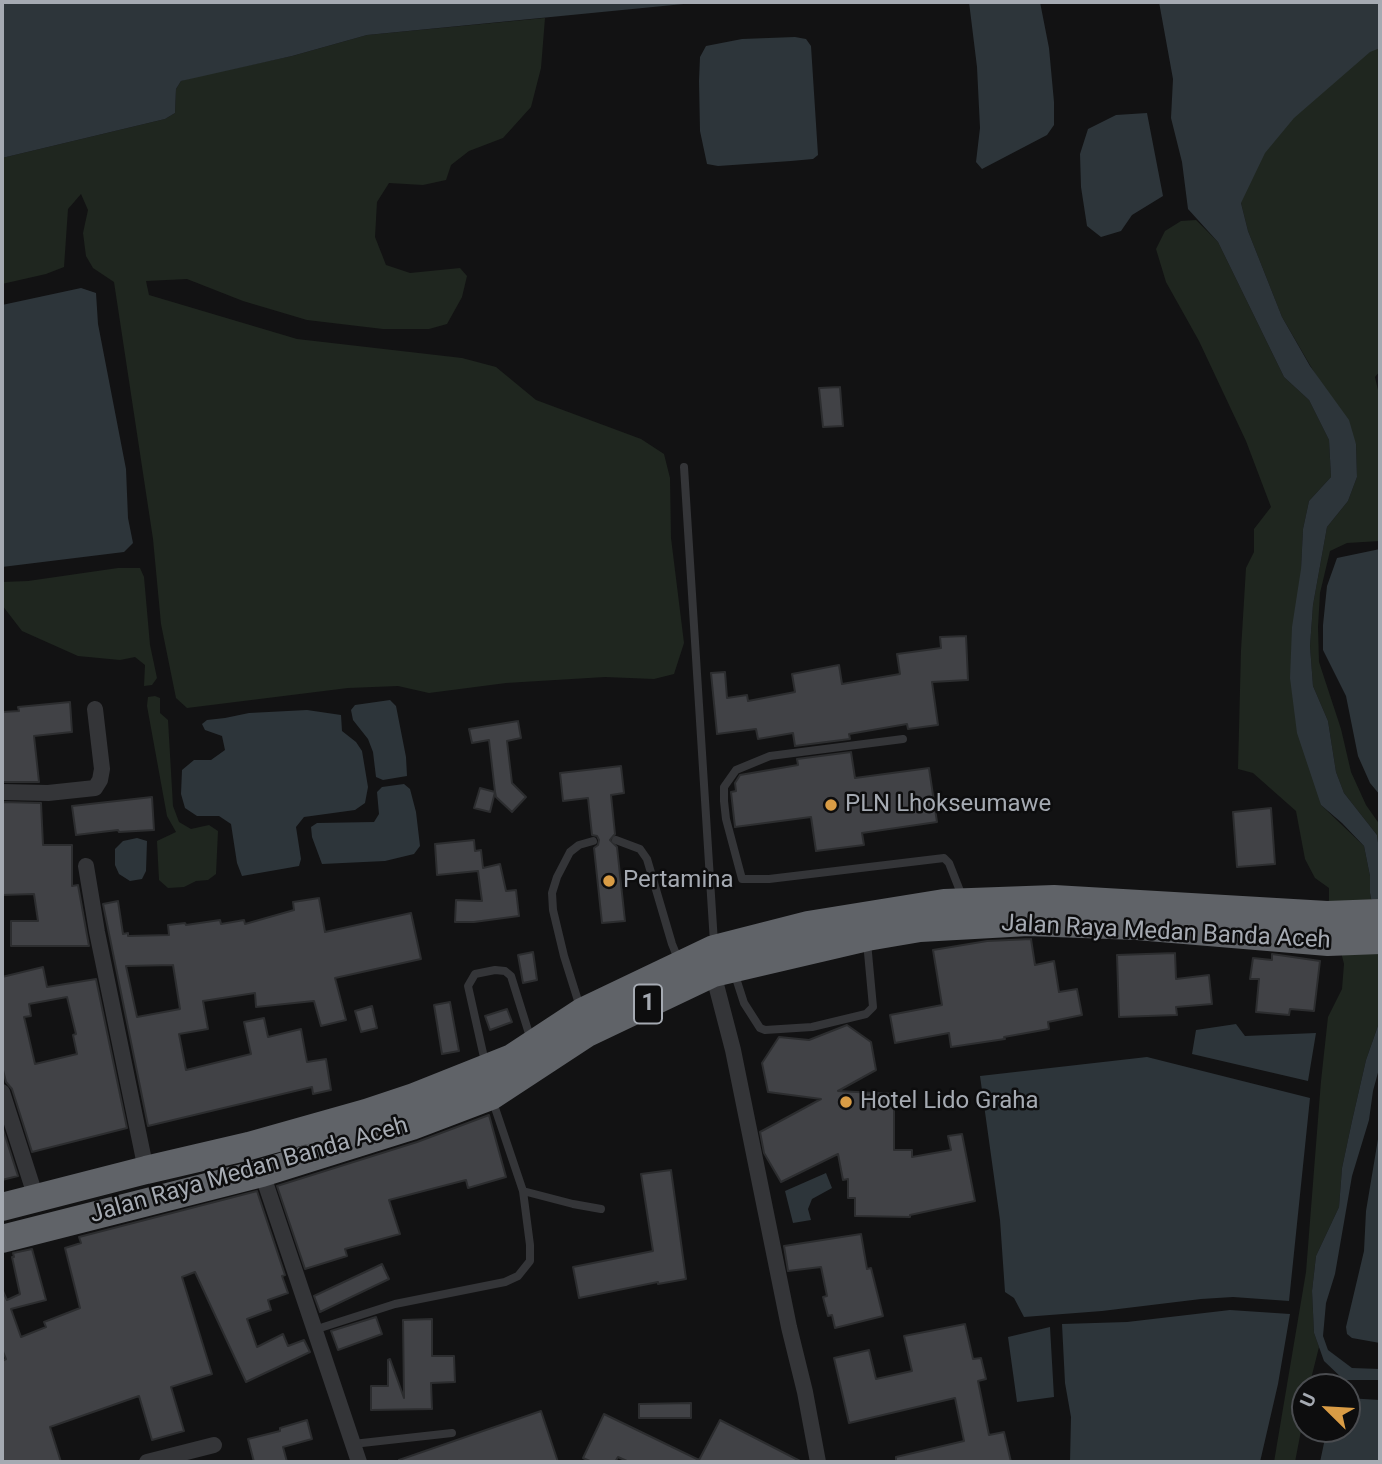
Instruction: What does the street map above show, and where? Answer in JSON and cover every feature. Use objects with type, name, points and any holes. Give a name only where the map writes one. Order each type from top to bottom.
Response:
[{"type":"highway","name":"Jalan Raya Medan Banda Aceh","points":[[865,926],[944,903],[1054,899],[1137,915],[1328,929],[1380,940]]},
{"type":"highway","name":"Jalan Raya Medan Banda Aceh","points":[[1328,929],[1380,913]]},
{"type":"highway","name":"Jalan Raya Medan Banda Aceh","points":[[2,1207],[249,1146],[489,1082],[512,1058],[532,1043],[808,925],[920,928],[1137,915]]},
{"type":"highway","name":"Jalan Raya Medan Banda Aceh","points":[[2,1239],[262,1172],[412,1126],[681,964],[720,963]]},
{"type":"street","points":[[2,792],[48,793],[95,788],[102,769],[95,709]]},
{"type":"street","points":[[86,866],[146,1170]]},
{"type":"street","points":[[720,963],[733,1051],[818,1462]]},
{"type":"street","points":[[2,1092],[36,1198]]},
{"type":"street","points":[[262,1172],[359,1462]]},
{"type":"street","points":[[147,1462],[214,1445]]},
{"type":"lane","points":[[684,467],[720,963],[760,1028],[765,1030],[812,1027],[866,1014],[873,1007],[865,926]]},
{"type":"lane","points":[[904,739],[770,756],[736,771],[724,787],[724,801],[742,879],[769,879],[944,858],[949,863],[964,903]]},
{"type":"lane","points":[[585,1022],[564,956],[553,910],[552,893],[570,852],[579,845],[593,841]]},
{"type":"lane","points":[[616,841],[640,849],[647,859],[672,944],[681,964]]},
{"type":"lane","points":[[314,1330],[395,1304],[505,1282],[518,1276],[530,1261],[523,1191],[489,1082],[468,986],[475,974],[495,970],[505,971],[511,976],[532,1043]]},
{"type":"lane","points":[[523,1191],[601,1209]]},
{"type":"lane","points":[[353,1444],[452,1433]]},
{"type":"shaded area","points":[[2,2],[704,2],[367,35],[292,56],[181,81],[176,89],[175,113],[165,119],[2,158]]},
{"type":"shaded area","points":[[969,2],[1040,2],[1049,48],[1054,102],[1054,125],[1047,135],[982,169],[976,162],[980,128],[977,67]]},
{"type":"shaded area","points":[[1159,2],[1380,2],[1380,48],[1370,52],[1294,118],[1265,153],[1241,203],[1248,231],[1282,317],[1310,366],[1349,420],[1356,444],[1357,477],[1348,501],[1327,527],[1313,605],[1310,646],[1313,686],[1328,721],[1336,772],[1344,793],[1377,835],[1380,858],[1380,947],[1364,846],[1321,805],[1297,733],[1290,678],[1292,627],[1301,569],[1303,529],[1309,501],[1331,477],[1329,440],[1309,400],[1284,377],[1218,242],[1188,209],[1182,162],[1171,118],[1173,79]]},
{"type":"shaded area","points":[[1380,2],[1380,371],[1375,377],[1380,399],[1380,541],[1347,543],[1330,551],[1320,593],[1318,627],[1319,662],[1341,729],[1351,772],[1366,805],[1380,825],[1380,858],[1377,835],[1344,793],[1336,772],[1328,721],[1313,686],[1310,646],[1313,605],[1327,527],[1348,501],[1357,477],[1356,444],[1282,317],[1248,231],[1241,203],[1200,93]]},
{"type":"shaded area","points":[[545,18],[541,68],[531,107],[503,138],[469,151],[451,165],[446,180],[423,185],[389,183],[377,202],[375,237],[386,265],[410,273],[460,268],[467,276],[462,297],[447,324],[429,329],[383,329],[307,320],[243,301],[187,279],[146,281],[149,295],[297,339],[462,358],[496,367],[536,400],[641,439],[664,454],[670,478],[671,538],[684,643],[674,674],[654,679],[605,677],[506,683],[429,693],[398,686],[348,688],[187,708],[176,698],[161,624],[153,539],[114,282],[93,268],[86,256],[83,233],[88,210],[81,194],[68,209],[64,267],[2,284],[2,158],[165,119],[175,113],[176,89],[181,81],[194,77],[292,56],[367,35]]},
{"type":"shaded area","points":[[742,39],[806,39],[811,46],[818,155],[813,159],[791,161],[718,166],[707,164],[700,131],[699,81],[700,57],[706,46]]},
{"type":"shaded area","points":[[1147,113],[1163,196],[1132,215],[1121,231],[1101,237],[1087,226],[1081,187],[1080,154],[1088,129],[1116,115]]},
{"type":"shaded area","points":[[1196,220],[1218,242],[1284,377],[1309,400],[1329,440],[1331,477],[1309,501],[1303,529],[1301,569],[1321,805],[1364,846],[1380,947],[1380,1020],[1366,1060],[1352,1121],[1342,1168],[1339,1207],[1316,1256],[1312,1291],[1314,1333],[1319,1347],[1312,1373],[1291,1373],[1291,1443],[1299,1443],[1295,1462],[1274,1462],[1306,1272],[1328,1017],[1342,989],[1344,964],[1329,904],[1329,888],[1315,878],[1305,859],[1296,811],[1253,773],[1238,769],[1246,568],[1254,552],[1254,529],[1271,507],[1246,441],[1199,341],[1166,282],[1156,249],[1165,231],[1181,221]]},
{"type":"shaded area","points":[[81,288],[96,293],[98,324],[126,469],[128,518],[133,543],[124,552],[2,567],[2,305]]},
{"type":"shaded area","points":[[1380,549],[1380,795],[1370,783],[1358,756],[1346,696],[1323,650],[1323,625],[1327,586],[1337,558]]},
{"type":"shaded area","points":[[118,568],[140,568],[144,577],[150,645],[157,678],[152,685],[144,686],[145,665],[135,657],[120,660],[78,656],[22,631],[2,605],[2,582],[28,581]]},
{"type":"shaded area","points":[[148,697],[160,698],[160,713],[168,720],[173,806],[179,822],[191,829],[209,825],[218,831],[216,874],[208,880],[196,881],[184,887],[168,888],[159,880],[157,841],[176,832],[167,816],[147,706]]},
{"type":"shaded area","points":[[390,700],[396,706],[407,776],[383,780],[376,777],[373,752],[368,739],[353,720],[351,710],[355,705]]},
{"type":"shaded area","points":[[307,710],[341,715],[342,731],[356,742],[362,751],[368,787],[365,803],[355,810],[304,817],[296,827],[301,859],[299,866],[242,876],[237,863],[231,824],[219,816],[197,816],[185,808],[181,794],[182,770],[194,760],[211,760],[225,750],[222,736],[205,730],[202,724],[207,720],[249,713]]},
{"type":"shaded area","points":[[404,784],[410,789],[416,812],[420,846],[414,854],[385,861],[322,864],[311,827],[317,823],[374,822],[379,814],[377,792],[382,787]]},
{"type":"shaded area","points":[[137,838],[147,841],[146,871],[142,879],[130,881],[119,874],[115,865],[115,849],[123,841]]},
{"type":"shaded area","points":[[1380,1020],[1380,1065],[1369,1120],[1352,1176],[1335,1274],[1326,1303],[1323,1336],[1328,1350],[1352,1368],[1380,1369],[1380,1380],[1361,1380],[1361,1373],[1337,1373],[1324,1361],[1314,1333],[1312,1291],[1316,1256],[1339,1207],[1342,1168],[1366,1060]]},
{"type":"shaded area","points":[[1236,1024],[1245,1036],[1316,1033],[1308,1081],[1192,1054],[1196,1030]]},
{"type":"shaded area","points":[[1147,1057],[1310,1098],[1289,1301],[1233,1297],[1024,1317],[1014,1298],[1005,1292],[1000,1220],[980,1076]]},
{"type":"shaded area","points":[[1380,1127],[1380,1343],[1352,1338],[1347,1334],[1346,1327],[1364,1251],[1366,1211]]},
{"type":"shaded area","points":[[826,1173],[832,1188],[812,1199],[808,1209],[811,1220],[793,1223],[785,1191]]},
{"type":"shaded area","points":[[1230,1310],[1290,1314],[1278,1384],[1260,1462],[1070,1462],[1071,1417],[1065,1383],[1062,1324],[1127,1322]]},
{"type":"shaded area","points":[[1050,1327],[1054,1397],[1017,1402],[1008,1337]]},
{"type":"shaded area","points":[[1361,1399],[1380,1400],[1380,1462],[1320,1462],[1324,1443],[1361,1443]]},
{"type":"building","points":[[840,387],[843,426],[823,427],[819,388]]},
{"type":"building","points":[[966,636],[968,680],[932,682],[938,725],[908,729],[907,724],[849,734],[850,739],[795,746],[793,733],[758,739],[756,729],[717,734],[711,673],[725,672],[727,698],[747,695],[748,701],[795,692],[792,674],[839,665],[842,684],[900,674],[897,654],[941,648],[940,637]]},
{"type":"building","points":[[70,702],[72,732],[34,736],[39,782],[2,782],[2,712],[19,711],[18,707]]},
{"type":"building","points":[[518,721],[521,738],[507,741],[512,783],[526,797],[512,812],[496,797],[489,740],[472,743],[469,729]]},
{"type":"building","name":"PLN Lhokseumawe","points":[[851,752],[855,778],[929,768],[937,822],[862,833],[864,845],[816,851],[811,817],[735,827],[731,792],[736,791],[735,783],[740,775],[798,765],[797,759]]},
{"type":"building","points":[[621,766],[624,793],[611,795],[615,834],[610,840],[617,847],[625,921],[602,923],[594,848],[599,840],[592,835],[588,798],[563,801],[560,773]]},
{"type":"building","points":[[480,788],[495,792],[490,812],[474,808]]},
{"type":"building","points":[[152,797],[154,830],[118,830],[76,835],[72,806]]},
{"type":"building","points":[[2,802],[41,803],[43,845],[72,845],[72,886],[78,885],[89,946],[11,946],[11,921],[38,921],[34,894],[2,895]]},
{"type":"building","points":[[1271,808],[1275,864],[1237,867],[1233,812]]},
{"type":"building","points":[[474,840],[475,851],[481,850],[483,868],[500,864],[506,891],[516,890],[519,916],[455,922],[456,900],[482,901],[478,871],[437,875],[435,844]]},
{"type":"building","points":[[319,898],[325,932],[411,913],[421,959],[335,978],[346,1020],[321,1026],[314,1001],[256,1007],[255,993],[203,1001],[208,1029],[179,1034],[186,1070],[251,1054],[244,1022],[264,1018],[268,1037],[301,1029],[307,1062],[326,1059],[331,1090],[313,1094],[312,1087],[148,1126],[103,904],[118,901],[123,934],[128,933],[128,936],[169,935],[168,925],[185,923],[220,920],[221,924],[244,920],[245,924],[294,910],[293,902]],"holes":[[[173,965],[180,1009],[137,1017],[126,966]]]},
{"type":"building","points":[[1031,939],[1035,965],[1054,961],[1059,992],[1077,989],[1082,1015],[1048,1022],[1049,1029],[1004,1037],[1005,1039],[951,1047],[949,1033],[895,1043],[890,1015],[942,1005],[933,950],[987,941]]},
{"type":"building","points":[[533,952],[537,980],[523,983],[518,955]]},
{"type":"building","points":[[1175,953],[1176,979],[1209,975],[1212,1004],[1176,1007],[1177,1015],[1119,1017],[1117,955]]},
{"type":"building","points":[[1272,954],[1320,961],[1314,1011],[1290,1009],[1289,1015],[1256,1012],[1259,979],[1250,979],[1253,958],[1272,960]]},
{"type":"building","points":[[43,967],[47,987],[96,979],[127,1128],[32,1152],[2,1066],[2,977]],"holes":[[[67,997],[76,1034],[73,1035],[77,1054],[35,1064],[24,1017],[31,1016],[29,1004]]]},
{"type":"building","points":[[450,1002],[459,1051],[442,1054],[434,1005]]},
{"type":"building","points":[[372,1006],[377,1028],[361,1032],[355,1011]]},
{"type":"building","points":[[507,1009],[512,1022],[490,1030],[485,1016]]},
{"type":"building","points":[[847,1025],[871,1042],[876,1070],[838,1091],[894,1094],[894,1150],[912,1150],[912,1157],[951,1150],[948,1136],[962,1134],[975,1201],[910,1217],[855,1216],[855,1198],[848,1198],[848,1179],[843,1180],[838,1154],[781,1182],[764,1153],[760,1132],[821,1099],[768,1092],[762,1063],[779,1037],[809,1040]]},
{"type":"building","points":[[489,1115],[506,1177],[468,1188],[466,1180],[389,1200],[400,1234],[345,1249],[347,1256],[305,1269],[277,1186],[417,1142]]},
{"type":"building","points":[[2,1126],[18,1176],[2,1180]]},
{"type":"building","points":[[671,1170],[686,1279],[579,1298],[573,1267],[653,1251],[641,1174]]},
{"type":"building","points":[[257,1191],[285,1275],[282,1276],[288,1293],[268,1300],[271,1310],[247,1319],[257,1347],[283,1334],[288,1346],[304,1340],[310,1352],[246,1382],[195,1272],[182,1277],[212,1374],[171,1387],[184,1431],[152,1440],[139,1396],[50,1427],[61,1462],[2,1462],[2,1361],[6,1359],[2,1349],[2,1289],[7,1300],[20,1294],[13,1253],[32,1249],[46,1300],[11,1309],[21,1337],[46,1327],[44,1322],[80,1308],[65,1248],[81,1243],[79,1237]]},
{"type":"building","points":[[861,1234],[867,1269],[871,1268],[883,1316],[835,1328],[832,1315],[828,1316],[823,1297],[827,1296],[821,1267],[788,1271],[784,1246]]},
{"type":"building","points":[[382,1264],[389,1279],[320,1312],[314,1296]]},
{"type":"building","points":[[376,1317],[382,1334],[338,1350],[331,1331]]},
{"type":"building","points":[[432,1319],[432,1356],[454,1356],[455,1382],[431,1383],[432,1409],[371,1410],[371,1386],[388,1386],[390,1359],[404,1398],[403,1320]]},
{"type":"building","points":[[965,1324],[973,1359],[981,1358],[986,1379],[978,1381],[989,1435],[1004,1432],[1011,1462],[896,1462],[896,1457],[964,1441],[955,1398],[849,1423],[834,1358],[869,1350],[876,1379],[912,1371],[904,1336]]},
{"type":"building","points":[[691,1403],[691,1418],[639,1418],[639,1404]]},
{"type":"building","points":[[541,1411],[558,1462],[399,1460]]},
{"type":"building","points":[[604,1414],[699,1460],[720,1420],[802,1462],[629,1462],[618,1457],[615,1462],[592,1462],[583,1458]]},
{"type":"building","points":[[307,1420],[312,1439],[283,1447],[287,1462],[254,1462],[248,1439],[280,1431],[280,1428]]},
{"type":"place","name":"PLN Lhokseumawe","points":[[831,805]]},
{"type":"place","name":"Pertamina","points":[[609,881]]},
{"type":"place","name":"Hotel Lido Graha","points":[[846,1102]]}]
